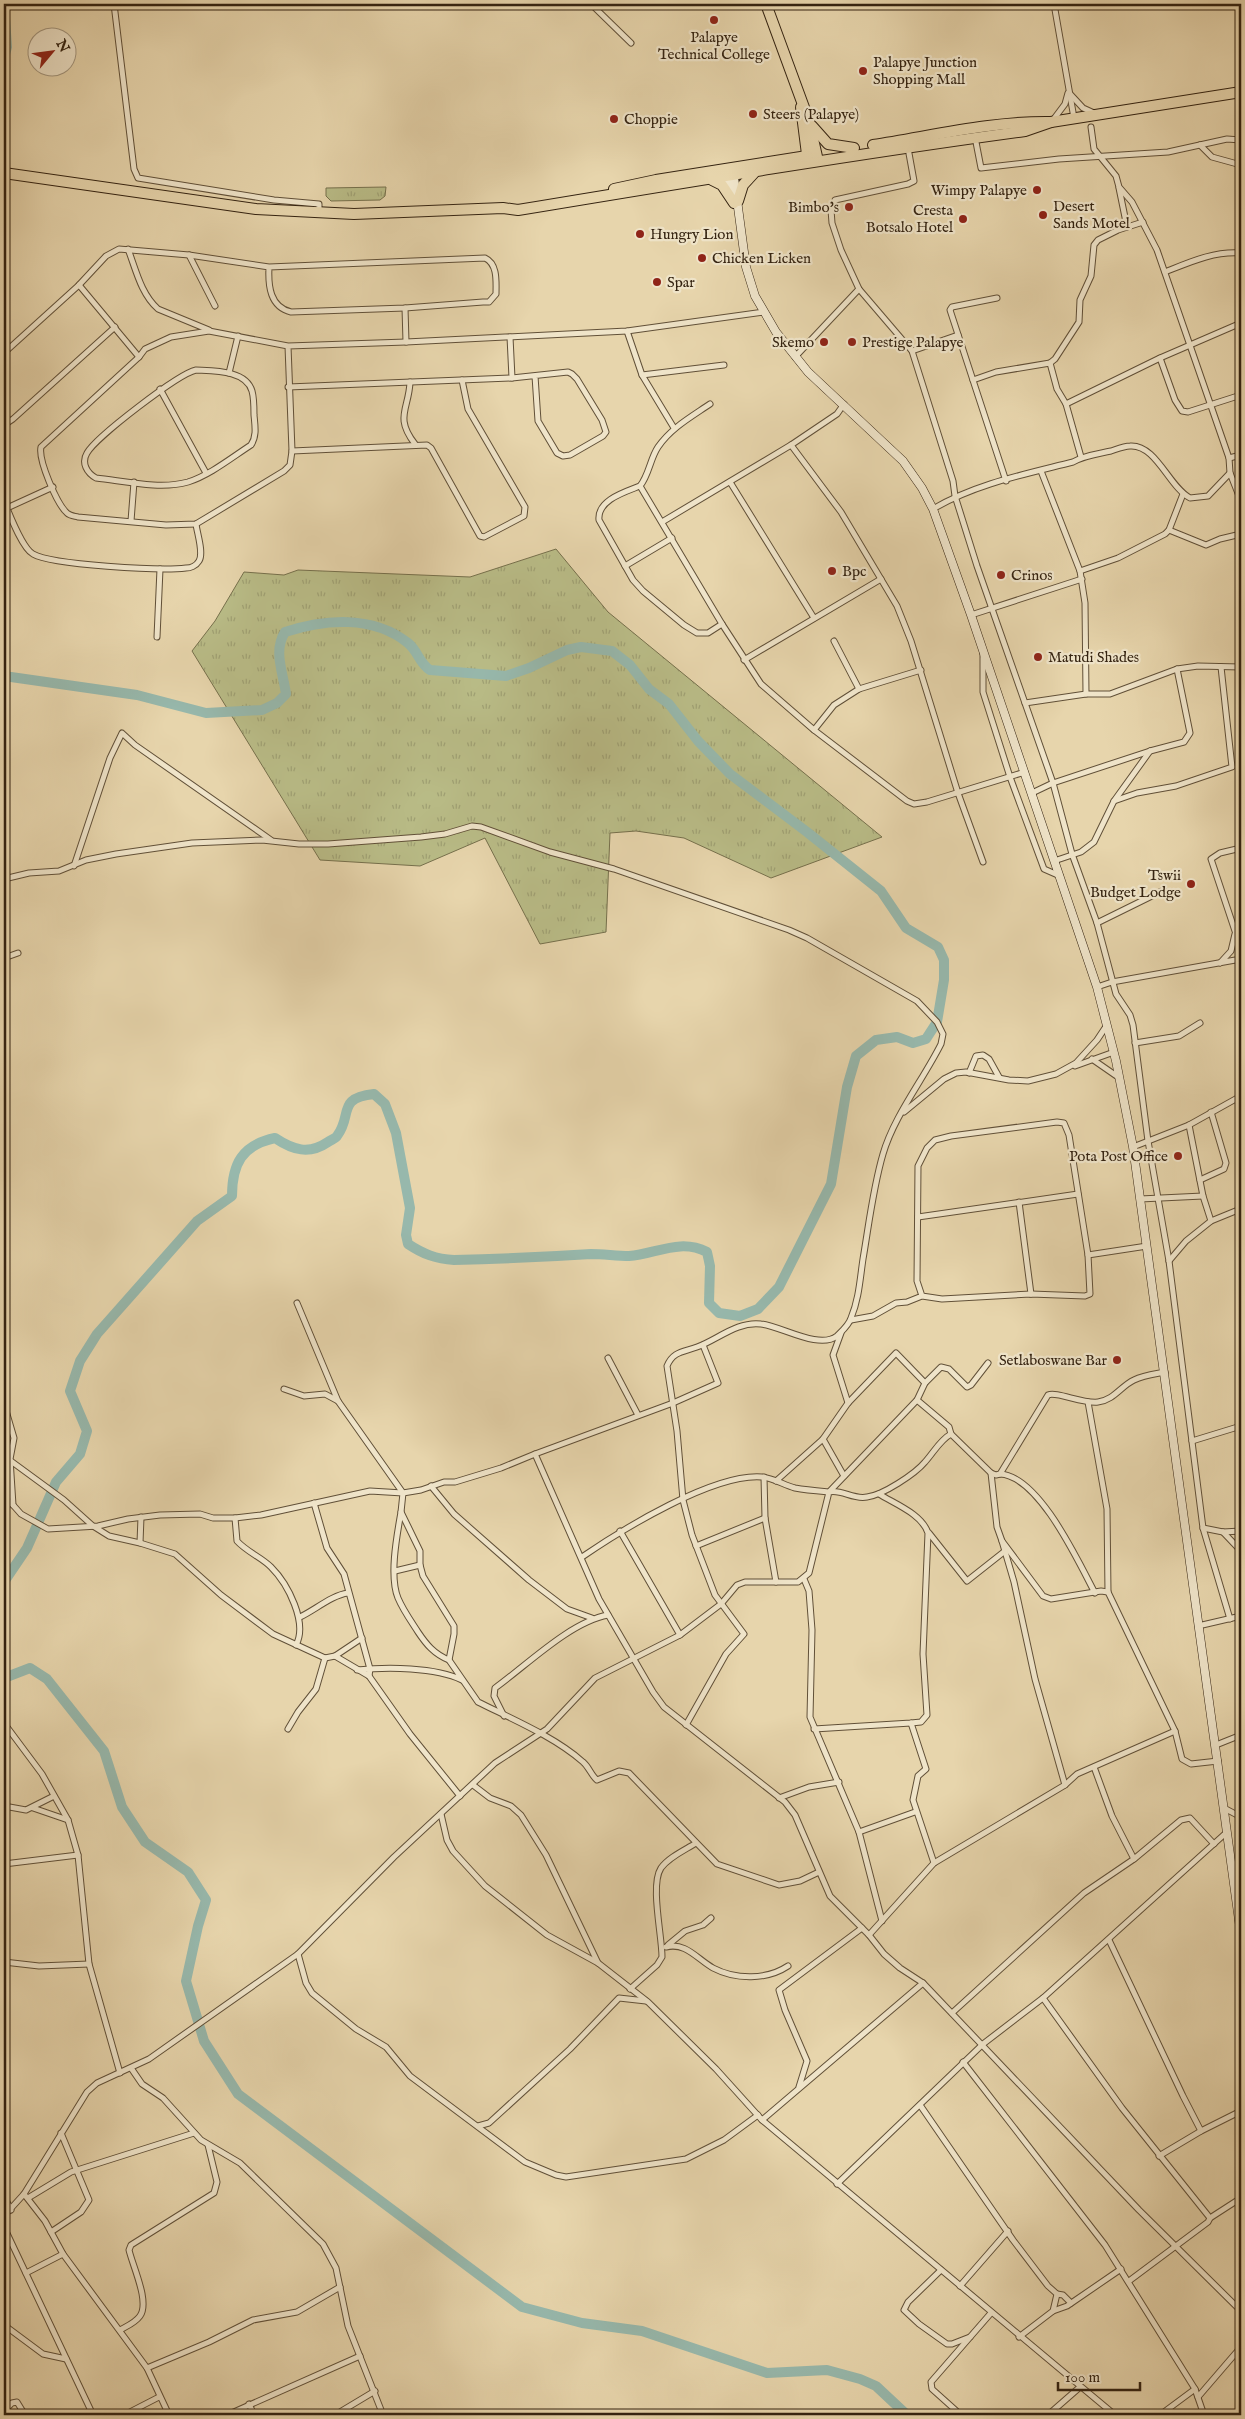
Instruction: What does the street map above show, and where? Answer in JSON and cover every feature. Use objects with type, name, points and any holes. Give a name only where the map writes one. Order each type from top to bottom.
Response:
[{"type":"highway","points":[[766,4],[809,121],[813,159]]},
{"type":"highway","points":[[503,208],[518,210],[712,180],[730,173],[780,160],[813,159],[974,133],[1026,131],[1051,122],[1241,92]]},
{"type":"highway","points":[[800,98],[803,133],[813,159]]},
{"type":"highway","points":[[809,121],[825,142],[834,146],[854,148],[907,144]]},
{"type":"highway","points":[[780,160],[798,150],[803,133]]},
{"type":"highway","points":[[4,173],[220,205],[319,213],[390,213],[503,208],[656,180],[755,172],[854,148]]},
{"type":"highway","points":[[736,205],[743,184],[755,172]]},
{"type":"highway","points":[[712,180],[722,185],[736,205]]},
{"type":"street","points":[[114,4],[134,169],[138,178],[274,200],[319,204],[319,213]]},
{"type":"street","points":[[591,4],[630,43]]},
{"type":"street","points":[[1054,4],[1074,118]]},
{"type":"street","points":[[1068,92],[1083,108],[1096,114]]},
{"type":"street","points":[[1051,122],[1065,104],[1068,92]]},
{"type":"street","points":[[1091,127],[1094,149],[1116,176],[1126,227]]},
{"type":"street","points":[[974,133],[981,168],[1101,156],[1168,152],[1227,139],[1241,140]]},
{"type":"street","points":[[907,144],[914,177],[912,183],[835,200],[832,205],[832,223],[841,250],[860,289],[912,351],[953,481],[955,496],[977,566],[1053,783],[1072,854],[1097,923],[1112,982],[1119,1001],[1132,1020],[1148,1141],[1169,1261],[1203,1528],[1230,1619]]},
{"type":"street","points":[[1200,145],[1212,157],[1241,165]]},
{"type":"street","points":[[730,173],[746,268],[764,312],[795,358],[903,461],[922,488],[932,509],[983,648],[1096,988],[1114,1052],[1133,1147],[1241,1935]]},
{"type":"street","points":[[1119,187],[1132,202],[1144,222],[1165,272],[1229,458],[1230,473],[1241,501]]},
{"type":"street","points":[[973,380],[996,372],[1050,363],[1061,352],[1079,322],[1080,300],[1091,276],[1094,245],[1098,240],[1126,227],[1144,222]]},
{"type":"street","points":[[4,353],[79,285],[106,256],[119,249],[189,255],[269,267],[485,258],[492,262],[496,294],[489,302],[405,308],[291,312],[282,310],[272,296],[269,267]]},
{"type":"street","points":[[128,249],[145,294],[158,309],[209,330],[288,346],[627,331],[764,312]]},
{"type":"street","points":[[1165,272],[1214,254],[1227,252],[1241,253]]},
{"type":"street","points":[[189,255],[215,306]]},
{"type":"street","points":[[79,285],[139,357]]},
{"type":"street","points":[[795,358],[860,289]]},
{"type":"street","points":[[997,298],[951,308],[958,335],[1006,481]]},
{"type":"street","points":[[405,308],[406,342]]},
{"type":"street","points":[[1066,404],[1160,358],[1241,323]]},
{"type":"street","points":[[4,425],[13,420],[115,328]]},
{"type":"street","points":[[209,330],[171,337],[145,348],[139,357],[41,448],[40,459],[62,508],[71,516],[166,525],[196,524],[284,471],[290,465],[292,451],[288,387],[288,346]]},
{"type":"street","points":[[627,331],[642,375],[674,428]]},
{"type":"street","points":[[912,351],[958,335]]},
{"type":"street","points":[[229,373],[238,336]]},
{"type":"street","points":[[510,337],[512,378]]},
{"type":"street","points":[[1160,358],[1178,408],[1188,412],[1241,395]]},
{"type":"street","points":[[1050,363],[1057,389],[1066,404],[1081,457]]},
{"type":"street","points":[[642,375],[724,366]]},
{"type":"street","points":[[196,370],[229,373],[243,378],[252,391],[254,440],[251,446],[206,473],[178,484],[96,478],[87,471],[85,458],[95,444],[160,389],[189,371],[196,370]]},
{"type":"street","points":[[288,387],[572,374],[602,420],[606,432],[603,436],[570,455],[563,456],[557,453],[538,420],[535,376]]},
{"type":"street","points":[[292,451],[415,444],[427,445],[431,448],[480,536],[484,537],[494,534],[524,516],[526,511],[523,501],[468,408],[462,380]]},
{"type":"street","points":[[410,382],[404,408],[405,424],[409,436],[415,444]]},
{"type":"street","points":[[160,389],[206,473]]},
{"type":"street","points":[[710,404],[674,428],[658,447],[640,486],[602,505],[598,513],[599,520],[625,566],[643,591],[684,625],[697,633],[703,633],[722,624]]},
{"type":"street","points":[[662,522],[791,445],[837,414],[844,404]]},
{"type":"street","points":[[791,445],[841,512],[881,579],[906,627],[958,793],[983,862]]},
{"type":"street","points":[[932,509],[955,496],[1074,462],[1081,457],[1130,446],[1145,449],[1156,460],[1175,487],[1190,498],[1208,496],[1230,473]]},
{"type":"street","points":[[1229,458],[1241,455]]},
{"type":"street","points":[[1041,471],[1082,579],[1085,603],[1086,694]]},
{"type":"street","points":[[131,521],[134,482]]},
{"type":"street","points":[[730,482],[814,618]]},
{"type":"street","points":[[640,486],[722,624],[761,684],[814,730],[907,801],[920,803],[1025,772]]},
{"type":"street","points":[[7,508],[53,487]]},
{"type":"street","points":[[1080,571],[1118,558],[1155,540],[1169,530],[1183,494]]},
{"type":"street","points":[[4,501],[24,543],[34,555],[84,564],[160,569],[187,568],[199,562],[196,524]]},
{"type":"street","points":[[1169,530],[1206,546],[1220,539],[1241,534]]},
{"type":"street","points":[[625,566],[672,538]]},
{"type":"street","points":[[157,637],[160,569]]},
{"type":"street","points":[[744,660],[881,579]]},
{"type":"street","points":[[971,615],[1082,579]]},
{"type":"street","points":[[834,641],[859,689]]},
{"type":"street","points":[[983,648],[983,692],[1010,777],[1044,869],[1060,876]]},
{"type":"street","points":[[1114,801],[1137,793],[1176,786],[1232,767],[1221,667]]},
{"type":"street","points":[[1025,703],[1086,694],[1110,694],[1177,669],[1241,667]]},
{"type":"street","points":[[1032,793],[1053,783],[1150,751],[1184,742],[1190,733],[1177,669]]},
{"type":"street","points":[[814,730],[834,705],[859,689],[921,670]]},
{"type":"street","points":[[74,866],[110,758],[122,733],[136,745],[272,841]]},
{"type":"street","points":[[1054,861],[1081,852],[1094,842],[1114,801],[1150,751]]},
{"type":"street","points":[[4,880],[29,873],[59,871],[86,860],[116,854],[192,843],[229,840],[328,844],[395,840],[445,834],[472,826],[481,827],[550,852],[614,869],[795,932],[917,1001],[940,1026],[943,1034],[941,1044],[902,1114],[894,1124],[883,1155],[870,1214],[858,1297],[851,1320],[842,1330],[827,1340],[793,1335],[770,1326],[753,1323],[676,1353],[669,1360],[668,1373],[683,1500],[709,1583],[721,1604],[744,1634],[726,1654],[686,1725]]},
{"type":"street","points":[[1241,848],[1220,853],[1211,860],[1241,949]]},
{"type":"street","points":[[1097,923],[1164,890]]},
{"type":"street","points":[[1218,965],[1231,951],[1235,932]]},
{"type":"street","points":[[4,958],[18,953]]},
{"type":"street","points":[[1096,988],[1112,982],[1218,965],[1241,959]]},
{"type":"street","points":[[1135,1043],[1179,1036],[1200,1023]]},
{"type":"street","points":[[1072,1067],[1097,1040],[1106,1025]]},
{"type":"street","points":[[902,1114],[952,1074],[969,1073],[1019,1081],[1037,1080],[1114,1052]]},
{"type":"street","points":[[969,1073],[976,1056],[983,1055],[990,1059],[998,1077]]},
{"type":"street","points":[[1092,1059],[1120,1079]]},
{"type":"street","points":[[1133,1147],[1189,1125],[1241,1096]]},
{"type":"street","points":[[1200,1180],[1224,1169],[1226,1163],[1211,1112]]},
{"type":"street","points":[[851,1320],[874,1316],[896,1303],[907,1302],[922,1296],[942,1298],[1031,1294],[1084,1296],[1090,1294],[1088,1255],[1069,1135],[1064,1123],[1057,1122],[951,1136],[935,1140],[920,1158],[918,1166],[917,1281],[922,1296]]},
{"type":"street","points":[[1189,1125],[1203,1196],[1211,1221]]},
{"type":"street","points":[[918,1217],[1078,1194]]},
{"type":"street","points":[[1140,1199],[1203,1196]]},
{"type":"street","points":[[1019,1202],[1031,1294]]},
{"type":"street","points":[[1169,1261],[1186,1241],[1211,1221],[1238,1210],[1241,1211]]},
{"type":"street","points":[[1088,1255],[1147,1246]]},
{"type":"street","points":[[297,1303],[338,1401],[403,1493],[395,1571],[398,1597],[430,1649],[448,1660],[478,1702],[540,1734],[584,1763],[597,1780],[619,1771],[629,1773],[717,1864],[778,1885],[800,1881],[819,1872]]},
{"type":"street","points":[[842,1330],[833,1355],[848,1403]]},
{"type":"street","points":[[4,1498],[22,1514],[48,1529],[92,1526],[140,1517],[200,1514],[213,1518],[235,1518],[261,1515],[370,1491],[403,1493],[486,1473],[673,1403],[718,1383],[703,1344]]},
{"type":"street","points":[[776,1481],[814,1444],[823,1439],[848,1403],[896,1353],[925,1383]]},
{"type":"street","points":[[608,1358],[638,1416]]},
{"type":"street","points":[[26,2196],[60,2133],[87,2092],[97,2083],[131,2068],[184,2035],[298,1954],[394,1857],[495,1764],[540,1734],[595,1678],[680,1634],[721,1604],[737,1585],[746,1582],[798,1582],[804,1579],[809,1573],[829,1492],[917,1400],[925,1383],[941,1367],[949,1370],[967,1387],[971,1385],[988,1363]]},
{"type":"street","points":[[1000,1474],[1048,1394],[1055,1393],[1088,1402],[1108,1399],[1136,1379],[1165,1372]]},
{"type":"street","points":[[284,1389],[304,1396],[326,1394],[338,1401]]},
{"type":"street","points":[[917,1400],[948,1427],[951,1434],[991,1473],[996,1476],[1000,1474],[1010,1475],[1033,1493],[1055,1520],[1095,1593]]},
{"type":"street","points":[[1088,1402],[1107,1509],[1108,1592],[1175,1730],[1182,1759],[1186,1762],[1218,1761]]},
{"type":"street","points":[[4,1404],[14,1438],[10,1459],[13,1505]]},
{"type":"street","points":[[1192,1441],[1241,1426]]},
{"type":"street","points":[[582,1557],[620,1531],[724,1482],[744,1477],[764,1477],[794,1488],[836,1491],[854,1497],[865,1498],[879,1494],[924,1464],[945,1437],[951,1434]]},
{"type":"street","points":[[823,1439],[844,1476]]},
{"type":"street","points":[[535,1454],[608,1615],[635,1658],[653,1692],[664,1707],[779,1798],[795,1814],[830,1896],[900,1968],[923,1983],[1175,2247],[1241,2311]]},
{"type":"street","points":[[4,1456],[64,1500],[92,1526],[109,1536],[175,1554],[210,1586],[255,1622],[296,1645],[326,1658],[335,1656],[362,1638]]},
{"type":"street","points":[[991,1473],[997,1527],[1014,1582],[1035,1679],[1064,1786]]},
{"type":"street","points":[[764,1477],[765,1518],[776,1582]]},
{"type":"street","points":[[431,1486],[460,1520],[529,1580],[567,1609],[592,1618]]},
{"type":"street","points":[[814,1729],[921,1722],[927,1715],[923,1654],[928,1533],[926,1524],[919,1518],[879,1494]]},
{"type":"street","points":[[314,1503],[327,1548],[340,1567],[362,1638],[370,1669],[369,1676]]},
{"type":"street","points":[[402,1512],[420,1551],[420,1566],[423,1576],[454,1626],[448,1660]]},
{"type":"street","points":[[140,1517],[140,1543]]},
{"type":"street","points":[[235,1518],[237,1540],[273,1569],[300,1617],[301,1632],[296,1645]]},
{"type":"street","points":[[696,1546],[765,1518]]},
{"type":"street","points":[[1203,1528],[1223,1532],[1241,1531]]},
{"type":"street","points":[[620,1531],[680,1634]]},
{"type":"street","points":[[1223,1532],[1241,1551]]},
{"type":"street","points":[[928,1533],[967,1581],[1005,1551]]},
{"type":"street","points":[[1002,1540],[1043,1596],[1051,1599],[1108,1592]]},
{"type":"street","points":[[395,1571],[420,1566]]},
{"type":"street","points":[[804,1579],[809,1591],[812,1630],[810,1717],[860,1832],[882,1921]]},
{"type":"street","points":[[300,1617],[316,1610],[342,1594],[348,1593]]},
{"type":"street","points":[[505,1717],[494,1696],[495,1688],[573,1629],[592,1618],[608,1615]]},
{"type":"street","points":[[1198,1626],[1241,1616]]},
{"type":"street","points":[[335,1656],[369,1676],[410,1734],[460,1796]]},
{"type":"street","points":[[288,1729],[298,1712],[316,1689],[326,1658]]},
{"type":"street","points":[[357,1670],[437,1672],[450,1674],[462,1681]]},
{"type":"street","points":[[4,1723],[42,1774],[68,1820],[78,1855],[89,1964],[120,2073]]},
{"type":"street","points":[[912,1723],[926,1769],[918,1776],[913,1800],[915,1812],[934,1863]]},
{"type":"street","points":[[869,1935],[934,1863],[1064,1786],[1077,1774],[1175,1730]]},
{"type":"street","points":[[1216,1745],[1241,1734]]},
{"type":"street","points":[[1094,1767],[1112,1816],[1134,1859]]},
{"type":"street","points":[[779,1798],[809,1787],[839,1782]]},
{"type":"street","points":[[473,1785],[490,1798],[511,1806],[521,1815],[546,1855],[598,1963]]},
{"type":"street","points":[[4,1806],[26,1810],[54,1796]]},
{"type":"street","points":[[33,1808],[68,1820]]},
{"type":"street","points":[[1224,1808],[1241,1816]]},
{"type":"street","points":[[860,1832],[915,1812]]},
{"type":"street","points":[[441,1814],[447,1840],[453,1851],[486,1886],[546,1935],[598,1963],[648,2002],[716,2069],[762,2120],[1019,2337],[1115,2415]]},
{"type":"street","points":[[952,2013],[1084,1893],[1134,1859],[1186,1818],[1190,1818],[1214,1844]]},
{"type":"street","points":[[837,2184],[982,2044],[1043,1998],[1227,1832]]},
{"type":"street","points":[[630,1989],[657,1965],[662,1957],[664,1949],[657,1908],[657,1879],[661,1869],[669,1860],[696,1843]]},
{"type":"street","points":[[4,1864],[78,1855]]},
{"type":"street","points":[[664,1949],[685,1931],[702,1925],[711,1918]]},
{"type":"street","points":[[798,2090],[807,2061],[785,2010],[779,1990],[862,1928]]},
{"type":"street","points":[[1109,1940],[1201,2131]]},
{"type":"street","points":[[664,1949],[681,1946],[714,1968],[744,1978],[778,1972],[788,1966]]},
{"type":"street","points":[[298,1954],[306,1983],[312,1993],[356,2029],[386,2047],[410,2076],[525,2162],[556,2175],[566,2177],[686,2158],[724,2140],[758,2115]]},
{"type":"street","points":[[4,1962],[40,1966],[89,1964]]},
{"type":"street","points":[[762,2120],[923,1983]]},
{"type":"street","points":[[478,2126],[489,2123],[570,2049],[619,1998],[648,2002]]},
{"type":"street","points":[[1043,1998],[1159,2156],[1210,2218]]},
{"type":"street","points":[[963,2062],[1075,2204],[1121,2269],[1195,2389],[1204,2415]]},
{"type":"street","points":[[131,2068],[142,2084],[163,2098],[194,2133],[208,2145],[240,2162],[314,2232],[331,2255],[336,2268],[348,2326],[383,2415]]},
{"type":"street","points":[[920,2105],[1048,2286],[1057,2294],[1063,2295],[1071,2303]]},
{"type":"street","points":[[1159,2156],[1201,2131],[1241,2111]]},
{"type":"street","points":[[51,2232],[86,2207],[88,2200],[87,2193],[60,2133]]},
{"type":"street","points":[[4,2216],[26,2196],[56,2179],[77,2170],[194,2133]]},
{"type":"street","points":[[120,2330],[136,2321],[141,2315],[143,2306],[141,2291],[131,2258],[131,2245],[214,2193],[217,2182],[208,2145]]},
{"type":"street","points":[[4,2196],[11,2210]]},
{"type":"street","points":[[26,2196],[51,2232],[63,2254],[147,2368],[169,2415]]},
{"type":"street","points":[[1129,2281],[1210,2218],[1241,2198]]},
{"type":"street","points":[[4,2227],[93,2415]]},
{"type":"street","points":[[960,2286],[1008,2231]]},
{"type":"street","points":[[26,2273],[63,2254]]},
{"type":"street","points":[[1019,2337],[1053,2311],[1071,2303],[1121,2269]]},
{"type":"street","points":[[941,2270],[908,2302],[904,2310],[919,2324],[947,2344],[952,2344],[971,2336]]},
{"type":"street","points":[[147,2368],[209,2342],[253,2320],[296,2312],[340,2287]]},
{"type":"street","points":[[1053,2311],[1057,2294]]},
{"type":"street","points":[[961,2415],[940,2398],[930,2386],[991,2313]]},
{"type":"street","points":[[4,2325],[43,2354],[66,2359]]},
{"type":"street","points":[[1198,2397],[1241,2347]]},
{"type":"street","points":[[227,2415],[360,2356]]},
{"type":"street","points":[[1048,2415],[1080,2386]]},
{"type":"street","points":[[1160,2415],[1195,2389]]},
{"type":"street","points":[[337,2415],[375,2391]]},
{"type":"street","points":[[124,2415],[160,2397]]},
{"type":"street","points":[[4,2411],[12,2402],[17,2402],[25,2415]]},
{"type":"street","points":[[249,2404],[254,2415]]},
{"type":"green space","points":[[386,187],[385,196],[380,200],[331,201],[326,196],[326,188]]},
{"type":"green space","points":[[556,549],[608,612],[882,837],[771,878],[684,838],[636,831],[610,833],[606,932],[540,944],[485,838],[420,866],[320,860],[192,651],[215,621],[244,572],[284,575],[298,570],[470,577]]},
{"type":"waterway","points":[[4,4],[7,47],[4,58]]},
{"type":"waterway","points":[[4,676],[137,695],[206,713],[262,710],[277,703],[286,694],[279,654],[281,639],[285,632],[316,624],[348,622],[380,628],[408,643],[423,664],[430,670],[506,676],[529,668],[567,650],[581,647],[612,651],[630,665],[649,689],[669,704],[698,741],[730,774],[881,891],[906,928],[938,947],[944,960],[944,980],[937,1022],[926,1039],[913,1043],[897,1037],[876,1040],[856,1056],[847,1087],[831,1184],[779,1287],[758,1309],[740,1316],[719,1313],[709,1303],[710,1266],[707,1252],[697,1248],[687,1246],[668,1248],[629,1256],[591,1254],[454,1260],[435,1257],[414,1248],[408,1244],[406,1235],[410,1208],[396,1133],[385,1104],[374,1094],[354,1099],[347,1109],[342,1128],[337,1136],[321,1146],[308,1150],[295,1148],[275,1138],[254,1146],[247,1151],[237,1165],[232,1185],[232,1196],[197,1221],[97,1334],[80,1361],[70,1391],[87,1431],[80,1454],[56,1482],[27,1548],[4,1582]]},
{"type":"waterway","points":[[4,1678],[30,1668],[47,1679],[104,1751],[122,1807],[145,1842],[188,1872],[206,1900],[198,1926],[186,1981],[204,2041],[238,2094],[522,2307],[582,2323],[642,2331],[767,2373],[827,2370],[860,2379],[876,2386],[907,2415]]},
{"type":"place","name":"Palapye Technical College","points":[[714,20]]},
{"type":"place","name":"Palapye Junction Shopping Mall","points":[[863,71]]},
{"type":"place","name":"Steers (Palapye)","points":[[753,114]]},
{"type":"place","name":"Choppie","points":[[614,119]]},
{"type":"place","name":"Wimpy Palapye","points":[[1037,190]]},
{"type":"place","name":"Bimbo's","points":[[849,207]]},
{"type":"place","name":"Desert Sands Motel","points":[[1043,215]]},
{"type":"place","name":"Cresta Botsalo Hotel","points":[[963,219]]},
{"type":"place","name":"Hungry Lion","points":[[640,234]]},
{"type":"place","name":"Chicken Licken","points":[[702,258]]},
{"type":"place","name":"Spar","points":[[657,282]]},
{"type":"place","name":"Skemo","points":[[824,342]]},
{"type":"place","name":"Prestige Palapye","points":[[852,342]]},
{"type":"place","name":"Bpc","points":[[832,571]]},
{"type":"place","name":"Crinos","points":[[1001,575]]},
{"type":"place","name":"Matudi Shades","points":[[1038,657]]},
{"type":"place","name":"Tswii Budget Lodge","points":[[1191,884]]},
{"type":"place","name":"Pota Post Office","points":[[1178,1156]]},
{"type":"place","name":"Setlaboswane Bar","points":[[1117,1360]]}]
